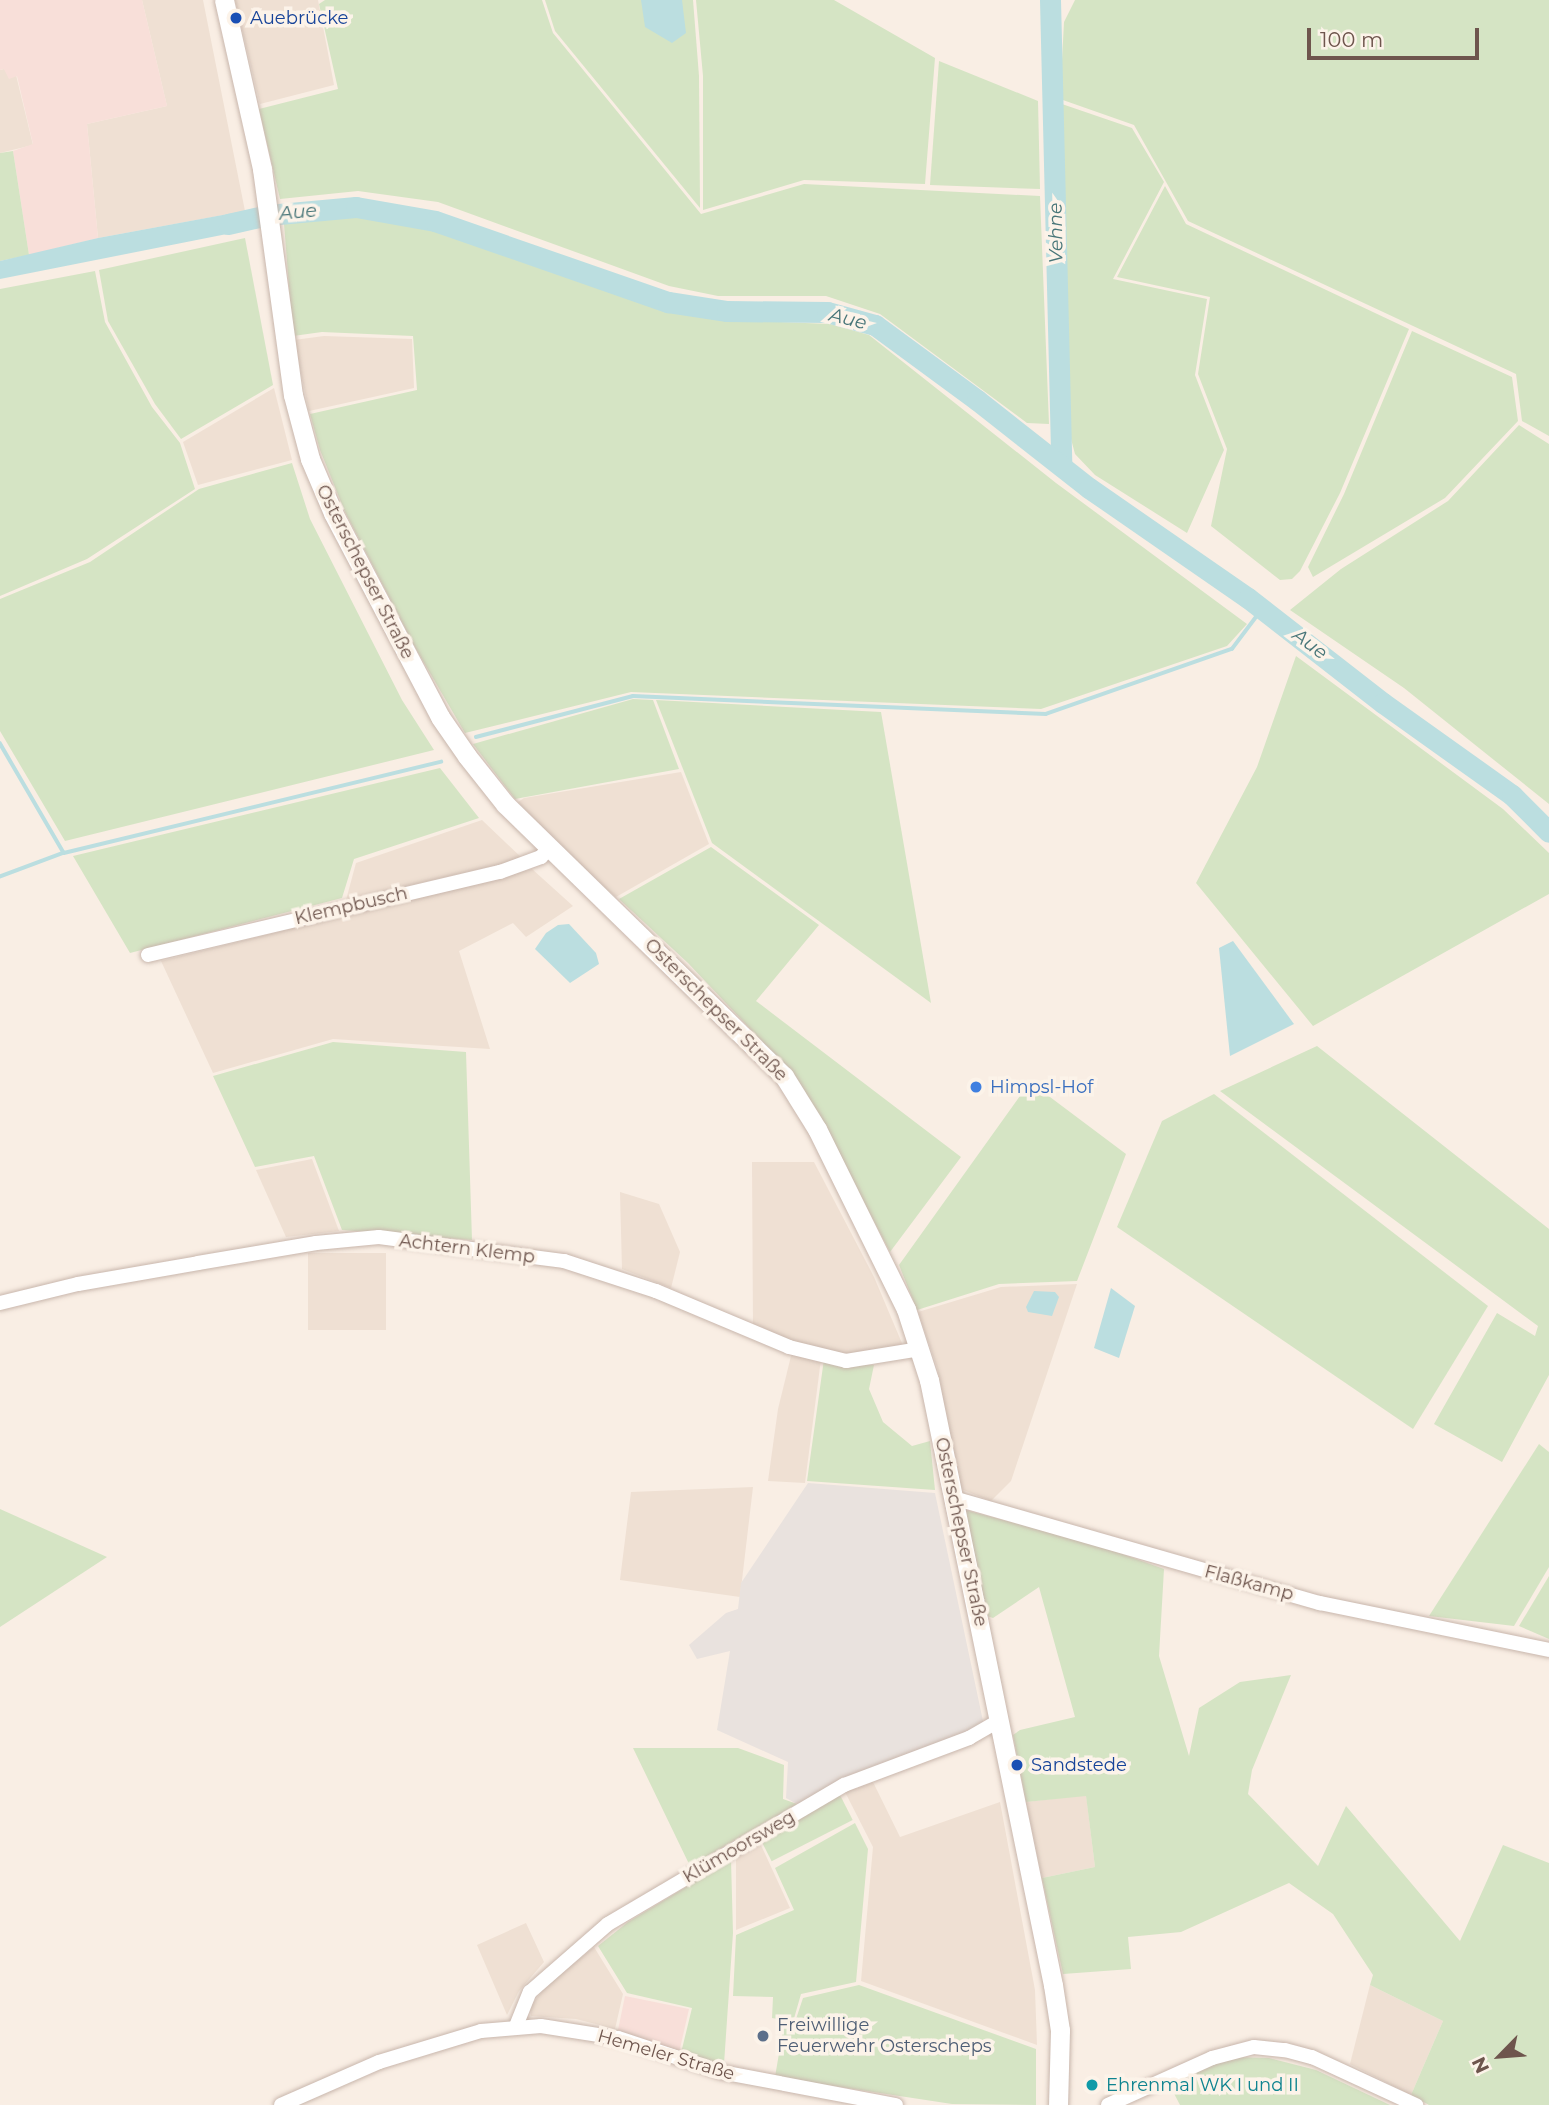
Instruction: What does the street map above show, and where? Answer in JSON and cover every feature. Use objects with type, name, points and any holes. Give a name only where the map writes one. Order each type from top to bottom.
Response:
[{"type":"main road","name":"Osterschepser Straße","points":[[224,0],[266,194],[293,395],[310,459],[333,513],[440,717],[505,804],[784,1076],[817,1129],[888,1270],[920,1349],[1000,1720],[1060,2030],[1058,2105]]},
{"type":"street","name":"Klempbusch","points":[[148,955],[500,872],[541,857],[549,848]]},
{"type":"street","name":"Achtern Klemp","points":[[0,1303],[78,1284],[171,1267],[316,1243],[379,1237],[564,1261],[656,1291],[789,1347],[846,1361],[920,1349]]},
{"type":"street","name":"Flaßkamp","points":[[953,1498],[1320,1603],[1549,1650]]},
{"type":"street","name":"Klümoorsweg","points":[[516,2026],[530,1992],[608,1924],[844,1785],[970,1738],[1000,1720]]},
{"type":"street","name":"Hemeler Straße","points":[[283,2105],[379,2062],[481,2031],[516,2026],[541,2026],[618,2038],[721,2072],[896,2105]]},
{"type":"street","points":[[1108,2105],[1212,2058],[1254,2047],[1285,2050],[1312,2057],[1416,2105]]},
{"type":"shaded area","points":[[0,0],[142,0],[167,106],[87,124],[98,238],[29,255],[13,151],[33,144],[17,76],[9,79],[4,69],[0,70]]},
{"type":"shaded area","points":[[142,0],[203,0],[245,211],[98,238],[87,124],[167,106]]},
{"type":"shaded area","points":[[235,0],[318,0],[334,85],[260,104]]},
{"type":"shaded area","points":[[4,69],[16,75],[33,145],[0,153],[0,70]]},
{"type":"shaded area","points":[[324,336],[412,339],[414,388],[309,411],[294,340]]},
{"type":"shaded area","points":[[274,388],[292,460],[198,485],[183,442]]},
{"type":"shaded area","points":[[681,772],[709,844],[616,897],[562,851],[518,802],[524,798]]},
{"type":"shaded area","points":[[482,820],[523,859],[346,900],[356,863]]},
{"type":"shaded area","points":[[532,869],[573,906],[526,937],[513,923],[459,951],[490,1049],[333,1039],[213,1073],[161,961]]},
{"type":"shaded area","points":[[312,1159],[339,1231],[286,1237],[256,1170]]},
{"type":"shaded area","points":[[752,1162],[814,1162],[874,1277],[904,1348],[846,1355],[790,1341],[753,1325]]},
{"type":"shaded area","points":[[620,1192],[659,1204],[680,1252],[671,1288],[622,1269]]},
{"type":"shaded area","points":[[308,1253],[386,1253],[386,1330],[308,1330]]},
{"type":"shaded area","points":[[1077,1284],[1011,1481],[991,1501],[961,1489],[937,1367],[918,1312],[1001,1287]]},
{"type":"shaded area","points":[[792,1352],[821,1359],[805,1483],[768,1481],[778,1409]]},
{"type":"shaded area","points":[[808,1483],[935,1493],[984,1726],[883,1765],[797,1804],[786,1798],[788,1762],[717,1730],[730,1651],[697,1659],[689,1645],[726,1613],[738,1609],[741,1583]]},
{"type":"shaded area","points":[[753,1487],[740,1597],[620,1580],[631,1492]]},
{"type":"shaded area","points":[[873,1782],[900,1837],[1000,1802],[1035,1990],[1037,2045],[861,1981],[873,1847],[845,1792]]},
{"type":"shaded area","points":[[1086,1795],[1095,1867],[1042,1878],[1026,1802]]},
{"type":"shaded area","points":[[760,1843],[790,1908],[736,1930],[736,1858]]},
{"type":"shaded area","points":[[526,1923],[544,1962],[519,1991],[507,2015],[477,1945]]},
{"type":"shaded area","points":[[594,1947],[623,1994],[615,2029],[576,2019],[531,2016],[530,2007],[546,1986]]},
{"type":"shaded area","points":[[1370,1985],[1443,2021],[1411,2095],[1350,2064]]},
{"type":"shaded area","points":[[625,1996],[689,2009],[679,2053],[618,2030]]},
{"type":"green space","points":[[325,0],[542,0],[553,33],[701,214],[804,184],[1040,196],[1049,424],[1027,423],[880,314],[826,296],[718,296],[669,286],[438,202],[358,191],[280,199],[259,109],[338,89],[319,4]]},
{"type":"green space","points":[[545,0],[693,0],[699,76],[700,208],[555,31]]},
{"type":"green space","points":[[696,0],[834,0],[935,58],[925,184],[804,180],[703,210],[703,76]]},
{"type":"green space","points":[[1075,0],[1549,0],[1549,436],[1522,421],[1516,374],[1188,221],[1134,125],[1060,99],[1064,22]]},
{"type":"green space","points":[[939,61],[1038,101],[1040,189],[930,185]]},
{"type":"green space","points":[[1059,103],[1132,128],[1164,182],[1113,279],[1207,299],[1195,375],[1224,450],[1187,533],[1095,475],[1075,454],[1067,424]]},
{"type":"green space","points":[[13,151],[29,255],[0,261],[0,153]]},
{"type":"green space","points":[[1165,186],[1186,224],[1409,329],[1340,493],[1300,571],[1292,579],[1280,580],[1211,526],[1227,449],[1198,374],[1210,297],[1117,277]]},
{"type":"green space","points":[[357,217],[435,230],[660,310],[727,320],[830,324],[869,335],[1056,483],[1247,624],[1227,646],[1041,709],[631,692],[465,733],[416,649],[345,512],[320,450],[310,414],[417,390],[413,336],[322,332],[293,336],[284,224]]},
{"type":"green space","points":[[245,238],[273,385],[181,439],[155,404],[108,321],[99,270]]},
{"type":"green space","points":[[95,271],[105,322],[152,407],[180,443],[195,489],[87,559],[0,596],[0,289]]},
{"type":"green space","points":[[1412,331],[1512,377],[1518,421],[1445,498],[1313,577],[1308,567],[1344,494]]},
{"type":"green space","points":[[1519,425],[1549,444],[1549,804],[1404,688],[1290,610],[1341,569],[1448,501]]},
{"type":"green space","points":[[292,463],[310,519],[402,700],[434,750],[65,841],[0,731],[0,599],[90,562],[199,489]]},
{"type":"green space","points":[[1296,656],[1503,809],[1549,853],[1549,894],[1313,1026],[1196,883],[1257,767]]},
{"type":"green space","points":[[633,699],[653,700],[679,769],[515,799],[473,744]]},
{"type":"green space","points":[[656,700],[881,712],[931,1003],[712,843]]},
{"type":"green space","points":[[440,768],[479,818],[354,859],[342,898],[130,953],[73,856]]},
{"type":"green space","points":[[711,847],[819,925],[756,1001],[961,1157],[890,1252],[823,1124],[776,1056],[688,963],[619,899]]},
{"type":"green space","points":[[333,1042],[466,1052],[472,1240],[342,1230],[314,1156],[255,1167],[213,1076]]},
{"type":"green space","points":[[1317,1046],[1549,1229],[1549,1375],[1502,1462],[1434,1424],[1497,1313],[1535,1336],[1538,1326],[1220,1091]]},
{"type":"green space","points":[[1030,1082],[1126,1154],[1077,1281],[999,1284],[917,1310],[899,1265]]},
{"type":"green space","points":[[1214,1094],[1488,1306],[1413,1429],[1117,1227],[1162,1121]]},
{"type":"green space","points":[[824,1359],[847,1364],[874,1365],[869,1389],[883,1422],[912,1446],[930,1441],[935,1490],[807,1481]]},
{"type":"green space","points":[[1539,1444],[1549,1452],[1549,1567],[1514,1626],[1429,1616]]},
{"type":"green space","points":[[0,1509],[107,1557],[0,1627]]},
{"type":"green space","points":[[965,1510],[1097,1545],[1164,1569],[1159,1656],[1189,1756],[1199,1708],[1240,1682],[1291,1675],[1252,1770],[1248,1794],[1318,1866],[1346,1806],[1460,1941],[1503,1845],[1549,1863],[1549,2105],[1429,2105],[1411,2095],[1443,2021],[1370,1985],[1373,1975],[1333,1914],[1289,1883],[1181,1932],[1128,1937],[1131,1969],[1063,1974],[1042,1878],[1095,1867],[1086,1796],[1026,1802],[1013,1735],[1020,1730],[1075,1717],[1039,1587],[993,1618],[987,1616]]},
{"type":"green space","points":[[1549,1576],[1549,1639],[1519,1626]]},
{"type":"green space","points":[[633,1748],[738,1748],[784,1765],[783,1799],[797,1804],[690,1866]]},
{"type":"green space","points":[[840,1795],[853,1820],[772,1861],[759,1836]]},
{"type":"green space","points":[[855,1823],[868,1849],[856,1982],[801,1994],[793,2022],[772,2018],[773,1997],[733,1996],[736,1935],[794,1910],[775,1868]]},
{"type":"green space","points":[[731,1860],[733,1933],[724,2064],[681,2053],[692,2008],[627,1993],[598,1946],[628,1922]]},
{"type":"green space","points":[[859,1985],[1036,2049],[1036,2105],[952,2104],[775,2077],[784,2024],[794,2025],[803,1998]]},
{"type":"green space","points":[[1233,2057],[1269,2058],[1316,2070],[1390,2105],[1180,2105],[1168,2082]]},
{"type":"water","points":[[641,0],[682,0],[686,33],[672,43],[645,27]]},
{"type":"water","points":[[255,209],[258,223],[245,225],[237,232],[0,279],[0,261],[98,238]]},
{"type":"water","points":[[569,924],[596,953],[599,964],[570,983],[535,949],[546,933],[558,925]]},
{"type":"water","points":[[1233,941],[1294,1024],[1230,1056],[1219,948]]},
{"type":"water","points":[[1111,1288],[1135,1306],[1119,1358],[1094,1348]]},
{"type":"water","points":[[1034,1291],[1055,1292],[1059,1297],[1052,1316],[1028,1312],[1026,1307]]},
{"type":"waterway","name":"Vehne","points":[[1050,0],[1061,466]]},
{"type":"waterway","name":"Aue","points":[[228,224],[268,215],[356,207],[435,221],[668,302],[727,311],[827,312],[875,325],[977,400],[1089,488],[1248,598],[1383,703],[1512,795],[1549,832]]},
{"type":"waterway","points":[[476,737],[633,696],[1046,714],[1232,649],[1262,609]]},
{"type":"waterway","points":[[0,743],[64,853],[0,877]]},
{"type":"waterway","points":[[64,853],[441,762]]},
{"type":"place","name":"Auebrücke","points":[[236,18]]},
{"type":"place","name":"Himpsl-Hof","points":[[976,1087]]},
{"type":"place","name":"Sandstede","points":[[1017,1765]]},
{"type":"place","name":"Freiwillige Feuerwehr Osterscheps","points":[[763,2036]]},
{"type":"place","name":"Ehrenmal WK I und II","points":[[1092,2085]]}]
